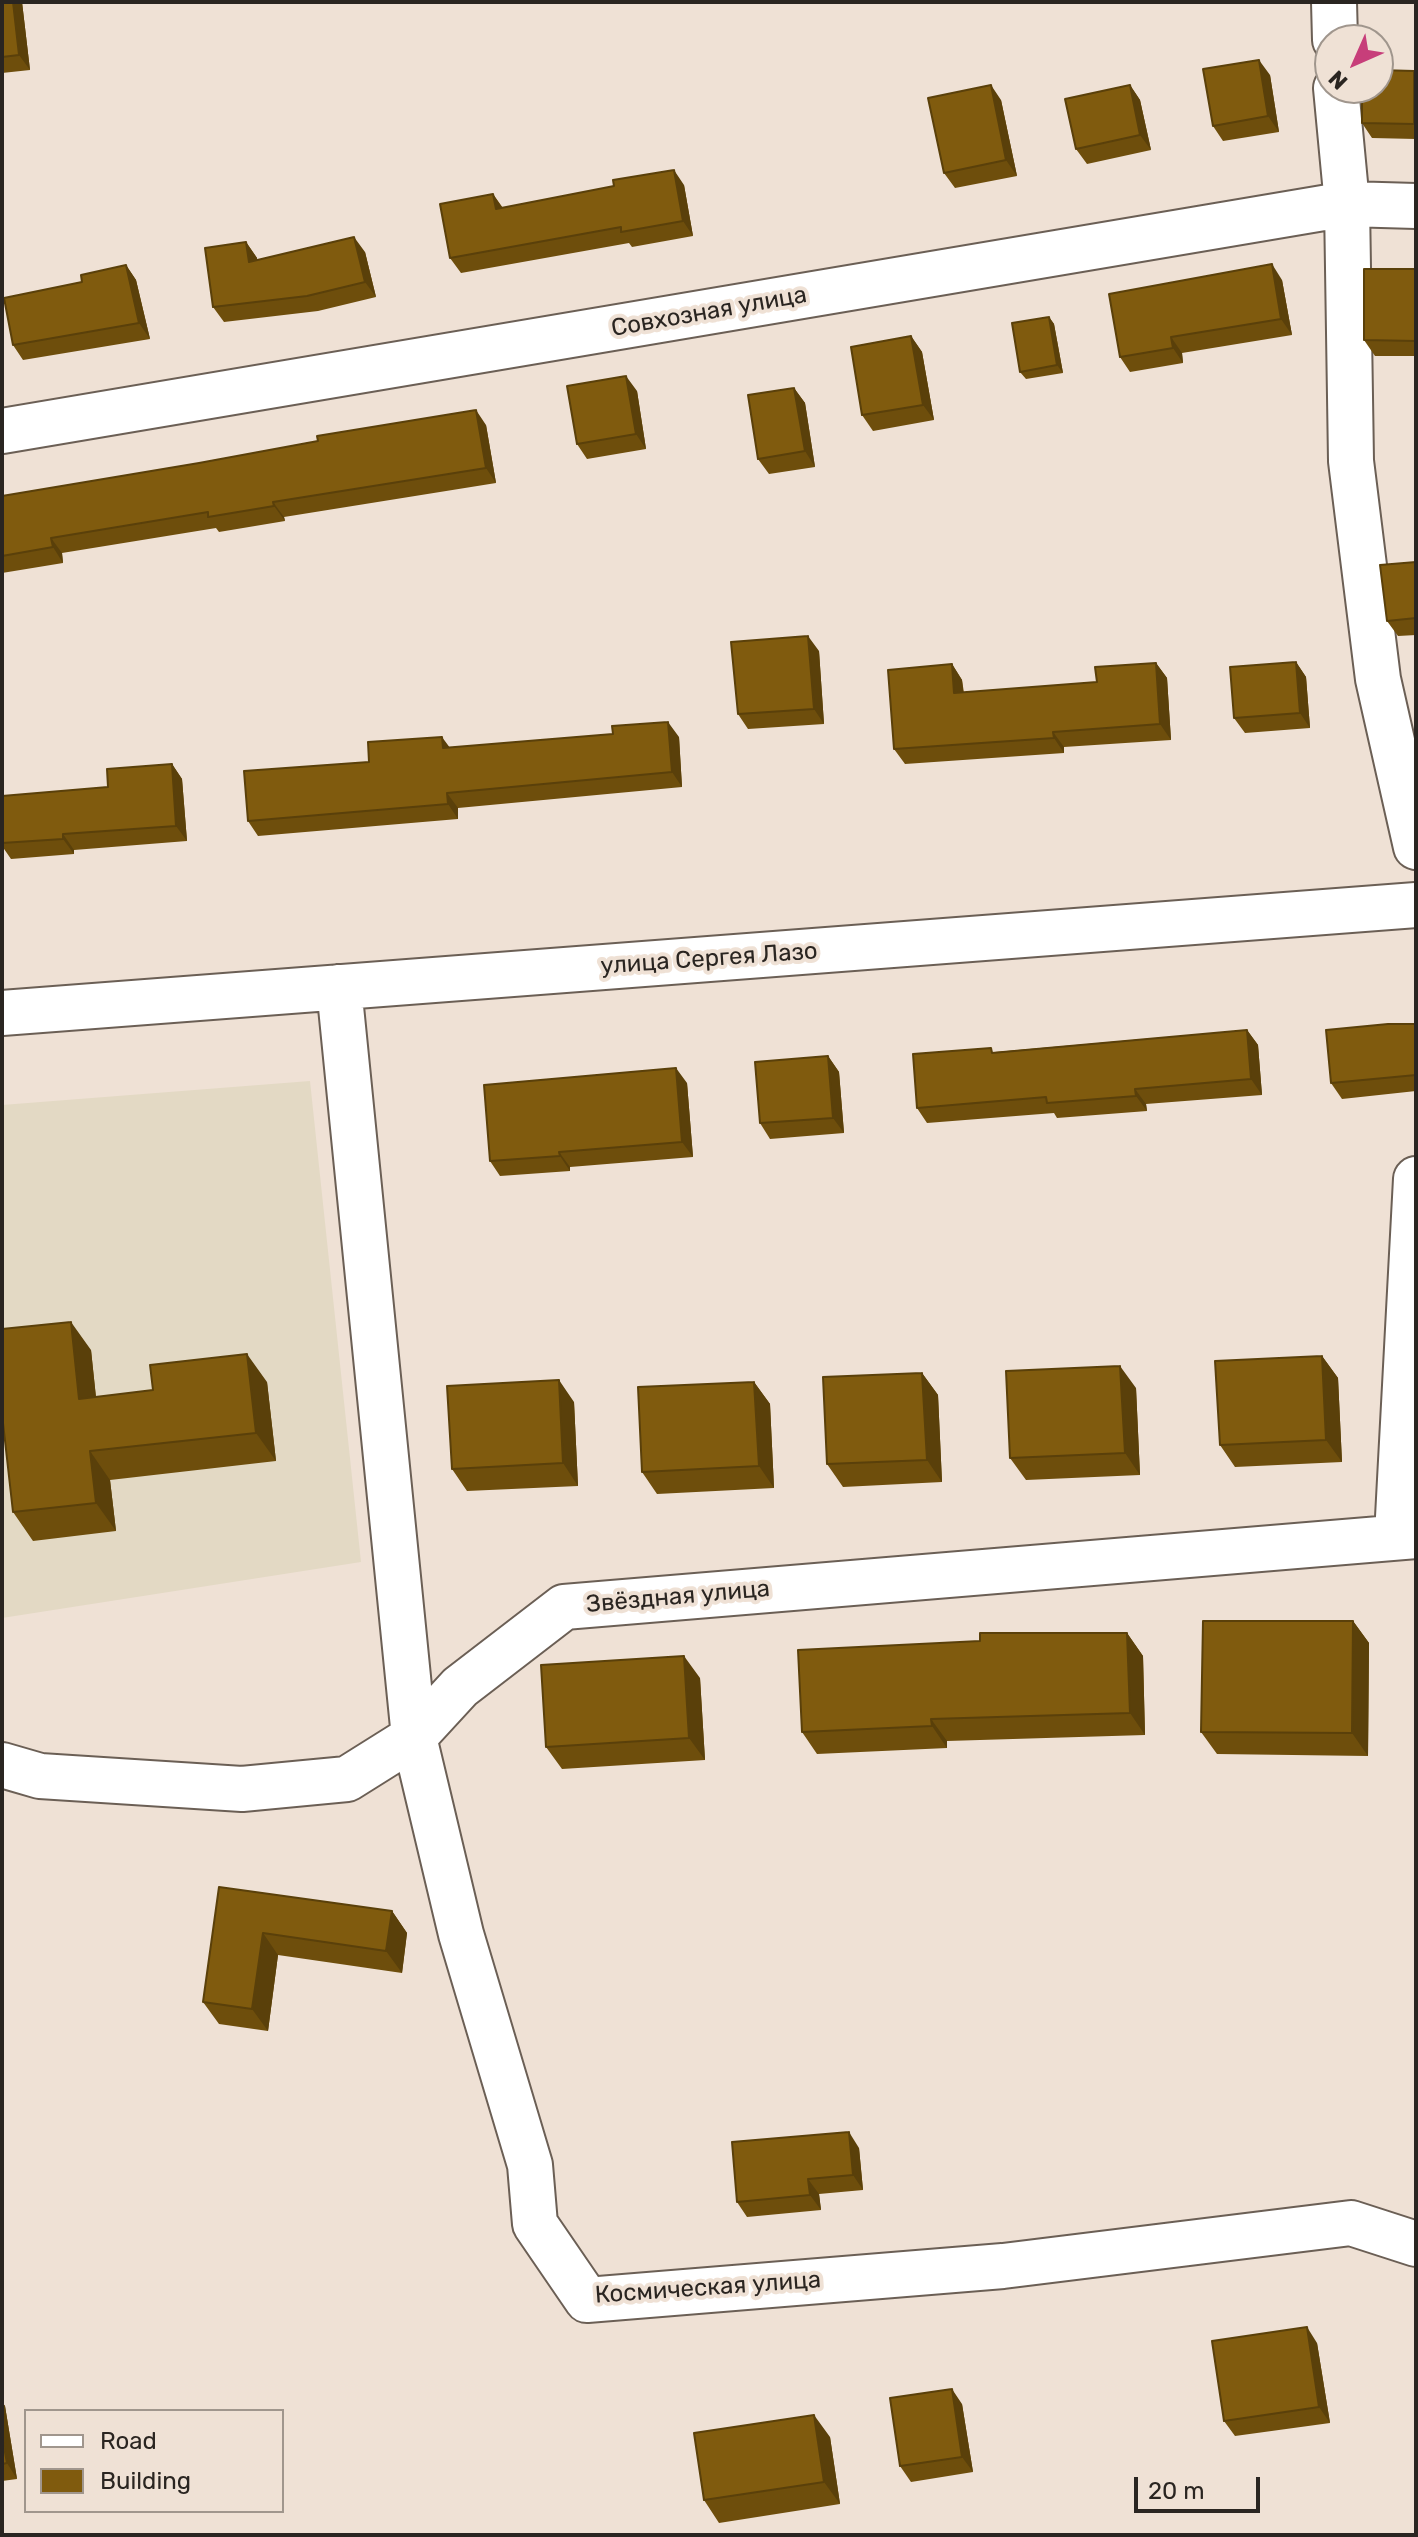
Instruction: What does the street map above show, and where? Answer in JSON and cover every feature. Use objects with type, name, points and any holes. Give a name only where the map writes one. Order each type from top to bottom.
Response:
[{"type":"street","points":[[1334,2],[1335,24]]},
{"type":"street","points":[[1338,104],[1347,204],[1351,461],[1378,679],[1416,847]]},
{"type":"street","name":"Совхозная улица","points":[[2,431],[1347,204],[1416,206]]},
{"type":"street","name":"улица Сергея Лазо","points":[[2,1013],[1416,905]]},
{"type":"street","points":[[339,987],[414,1737]]},
{"type":"street","points":[[1406,1536],[1416,1179]]},
{"type":"street","name":"Звёздная улица","points":[[2,1765],[40,1776],[242,1789],[347,1779],[414,1737],[460,1687],[564,1607],[1406,1536]]},
{"type":"street","name":"Космическая улица","points":[[414,1737],[461,1934],[530,2165],[535,2224],[587,2300],[1003,2266],[1351,2223],[1416,2245]]},
{"type":"shaded area","points":[[310,1081],[361,1562],[2,1618],[2,1105]]},
{"type":"building","points":[[2,2],[13,2],[19,55],[2,57]]},
{"type":"building","points":[[1259,60],[1268,116],[1213,126],[1203,69]]},
{"type":"building","points":[[1394,70],[1414,71],[1414,124],[1362,123],[1362,104],[1394,104]]},
{"type":"building","points":[[991,85],[1006,160],[944,173],[928,98]]},
{"type":"building","points":[[1130,85],[1140,135],[1076,149],[1065,99]]},
{"type":"building","points":[[674,170],[683,221],[621,232],[621,227],[450,258],[440,204],[493,194],[496,209],[614,186],[613,180]]},
{"type":"building","points":[[354,237],[365,282],[307,296],[213,307],[205,248],[246,242],[249,262]]},
{"type":"building","points":[[1272,264],[1281,319],[1171,337],[1173,348],[1120,357],[1109,294]]},
{"type":"building","points":[[126,265],[139,323],[13,345],[4,298],[82,282],[81,275]]},
{"type":"building","points":[[1364,269],[1416,269],[1416,341],[1364,340]]},
{"type":"building","points":[[1049,317],[1057,365],[1020,372],[1012,323]]},
{"type":"building","points":[[911,336],[923,405],[862,415],[851,347]]},
{"type":"building","points":[[626,376],[636,434],[577,444],[567,386]]},
{"type":"building","points":[[794,388],[805,451],[758,459],[748,395]]},
{"type":"building","points":[[476,410],[486,468],[273,502],[274,506],[208,517],[208,512],[51,538],[53,547],[2,556],[2,496],[318,441],[317,436]]},
{"type":"building","points":[[1416,562],[1416,618],[1387,621],[1380,565]]},
{"type":"building","points":[[808,636],[814,709],[738,714],[731,642]]},
{"type":"building","points":[[1296,662],[1300,713],[1234,718],[1230,667]]},
{"type":"building","points":[[1156,663],[1160,724],[1053,732],[1054,738],[894,749],[888,670],[952,664],[954,693],[1097,682],[1095,667]]},
{"type":"building","points":[[668,722],[672,772],[447,793],[448,804],[248,821],[244,771],[369,762],[368,742],[442,737],[443,748],[613,734],[612,726]]},
{"type":"building","points":[[172,764],[176,826],[63,834],[63,839],[2,843],[2,796],[108,787],[107,769]]},
{"type":"building","points":[[1416,1024],[1416,1075],[1331,1083],[1326,1030]]},
{"type":"building","points":[[1247,1030],[1251,1079],[1135,1089],[1136,1096],[1047,1103],[1046,1097],[917,1108],[913,1054],[991,1048],[992,1053]]},
{"type":"building","points":[[828,1056],[833,1118],[760,1123],[755,1062]]},
{"type":"building","points":[[676,1068],[682,1142],[490,1161],[484,1085]]},
{"type":"building","points":[[71,1322],[79,1399],[153,1390],[150,1365],[247,1354],[256,1433],[90,1451],[96,1503],[13,1512],[2,1414],[2,1329]]},
{"type":"building","points":[[1322,1356],[1326,1440],[1220,1445],[1215,1361]]},
{"type":"building","points":[[1120,1366],[1125,1453],[1010,1458],[1006,1371]]},
{"type":"building","points":[[922,1373],[927,1460],[827,1464],[823,1377]]},
{"type":"building","points":[[559,1380],[563,1463],[452,1469],[447,1386]]},
{"type":"building","points":[[754,1382],[759,1466],[642,1472],[638,1387]]},
{"type":"building","points":[[1203,1621],[1353,1621],[1352,1733],[1201,1732]]},
{"type":"building","points":[[980,1633],[1127,1633],[1130,1713],[931,1719],[932,1726],[802,1732],[798,1650],[980,1641]]},
{"type":"building","points":[[684,1656],[689,1738],[546,1747],[541,1665]]},
{"type":"building","points":[[219,1887],[392,1911],[386,1951],[263,1933],[252,2009],[203,2002]]},
{"type":"building","points":[[849,2132],[853,2175],[808,2179],[810,2195],[737,2202],[732,2142]]},
{"type":"building","points":[[1307,2327],[1319,2407],[1224,2421],[1212,2341]]},
{"type":"building","points":[[952,2389],[962,2457],[900,2466],[890,2398]]},
{"type":"building","points":[[814,2415],[824,2482],[704,2500],[694,2433]]},
{"type":"building","points":[[2,2436],[7,2463],[2,2464]]}]
